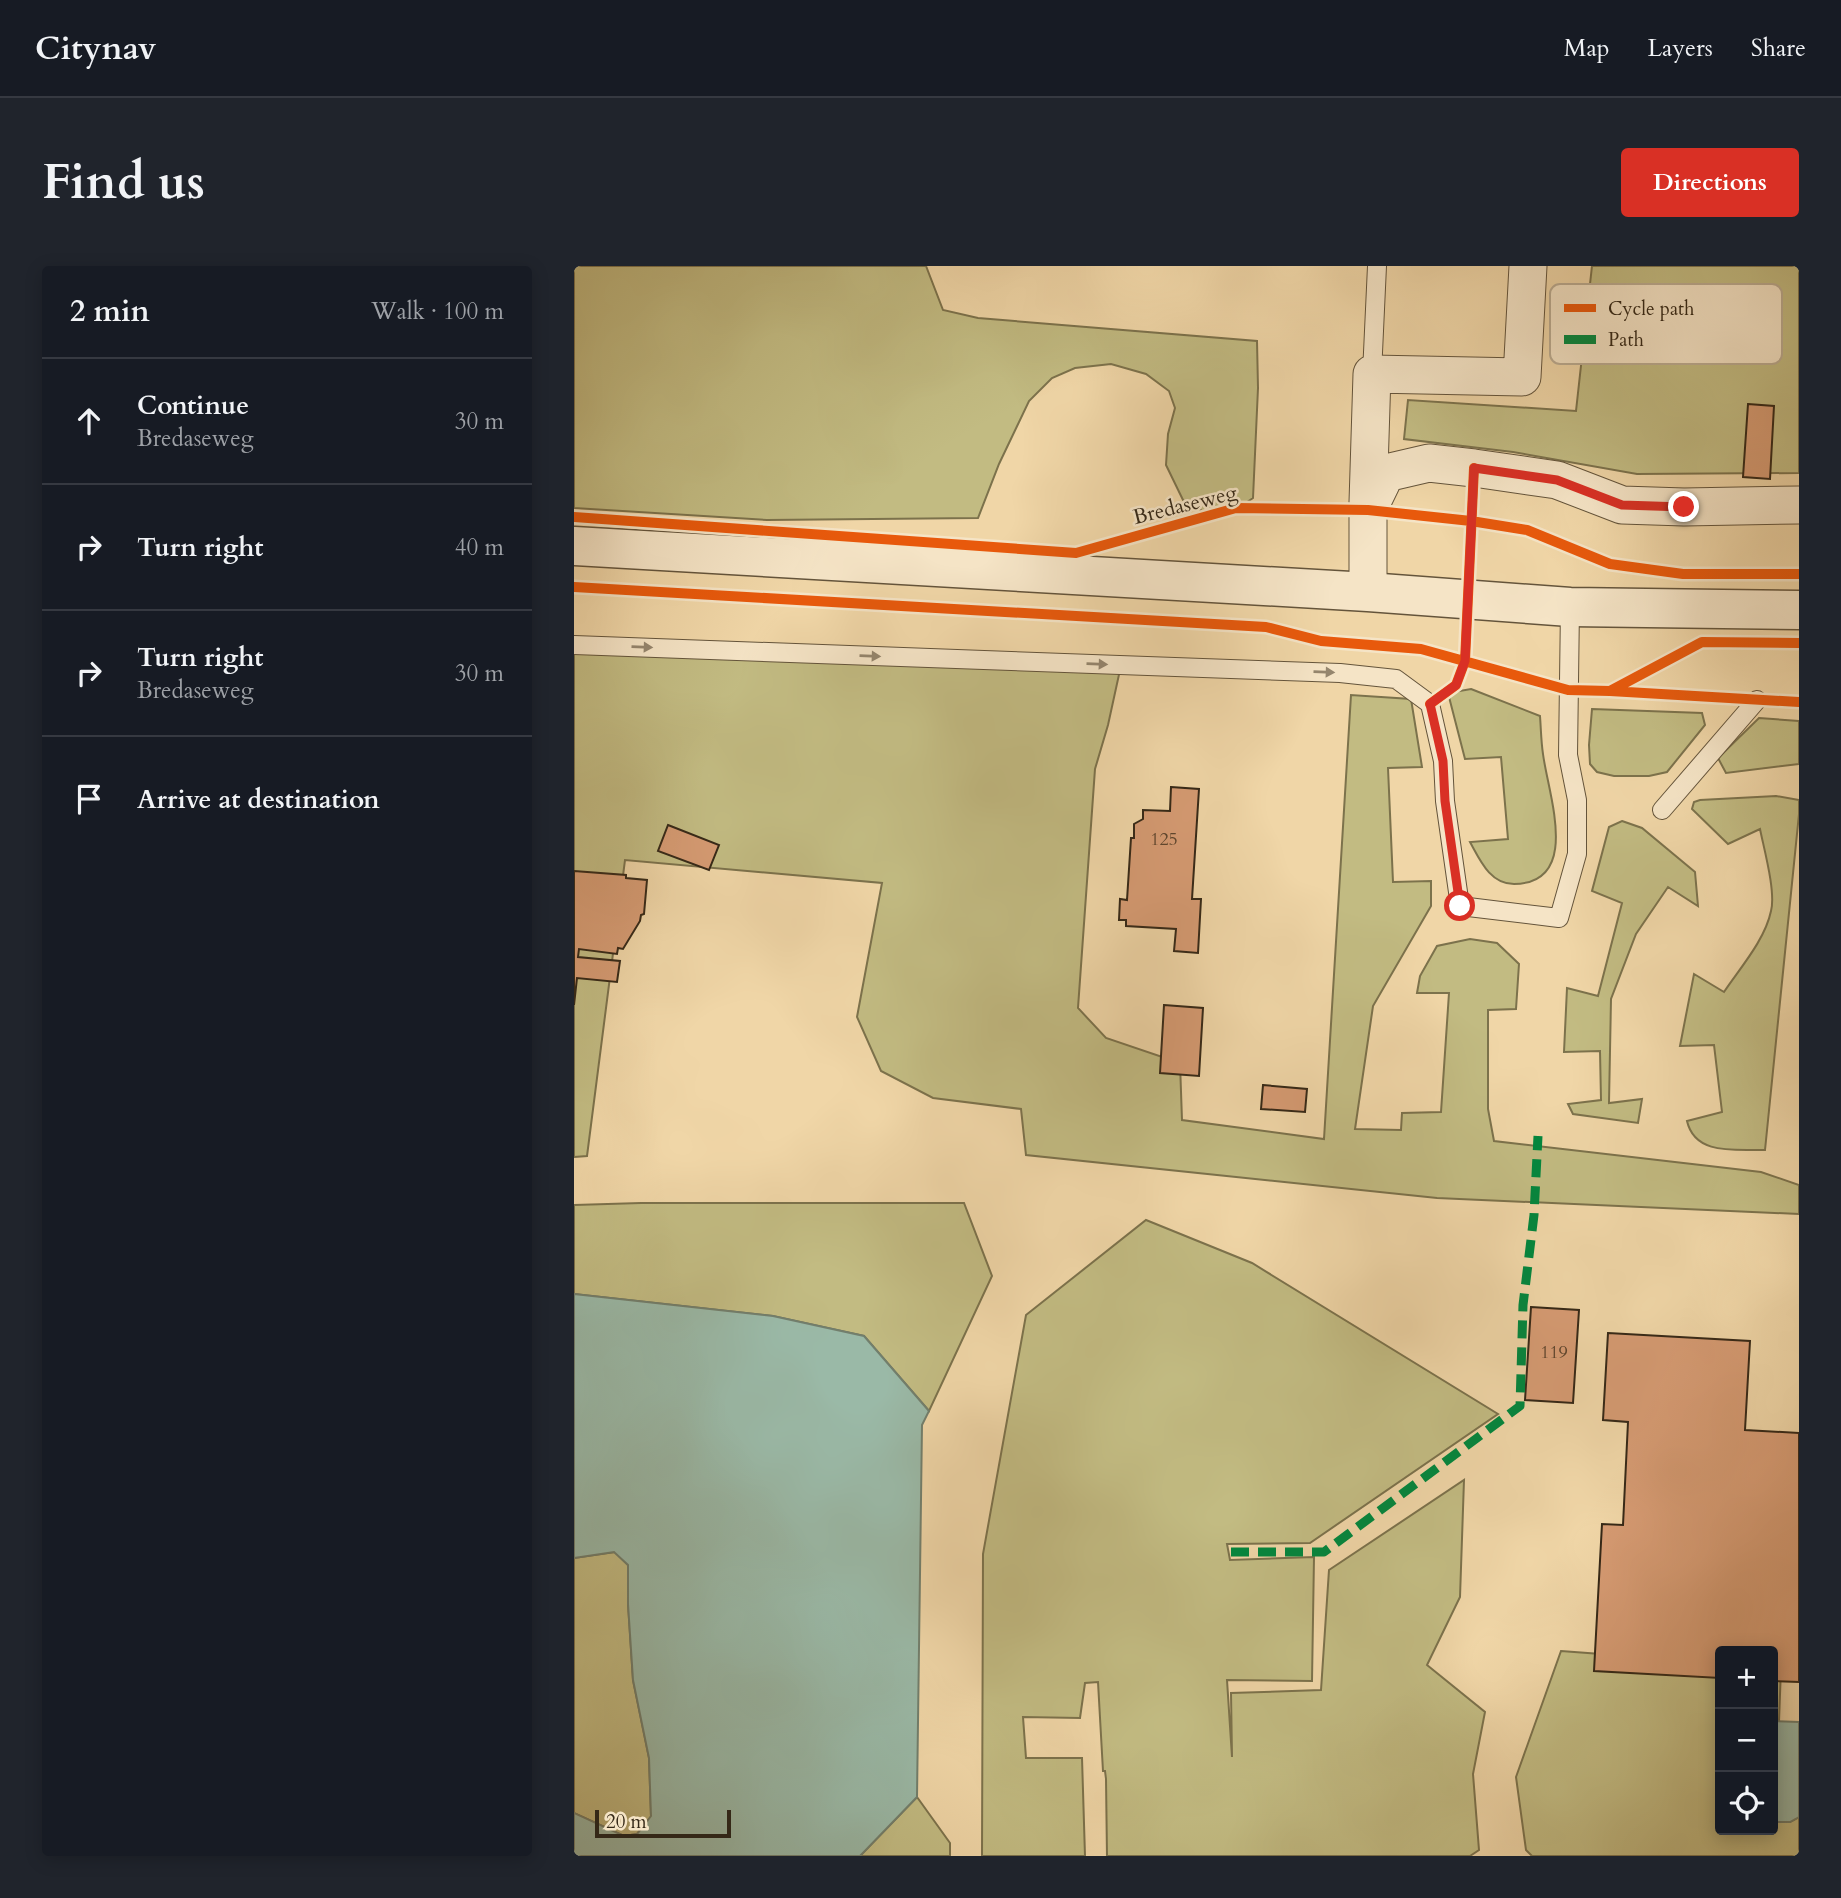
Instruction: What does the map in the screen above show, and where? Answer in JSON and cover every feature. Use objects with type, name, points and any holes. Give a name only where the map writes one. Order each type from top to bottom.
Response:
[{"type":"street","points":[[1368,592],[1372,374],[1522,377],[1528,266]]},
{"type":"street","points":[[1368,510],[1385,473],[1429,463],[1557,480],[1622,505],[1799,505]]},
{"type":"street","points":[[574,546],[1368,592],[1570,607],[1799,610]]},
{"type":"lane","points":[[1372,374],[1377,266]]},
{"type":"lane","points":[[574,645],[1340,673],[1396,679],[1430,704],[1443,761],[1445,801],[1460,906],[1559,918],[1577,854],[1577,800],[1568,755],[1570,607]]},
{"type":"lane","points":[[1662,810],[1757,700]]},
{"type":"shaded area","points":[[574,266],[926,266],[943,310],[978,318],[1257,341],[1258,388],[1253,498],[1237,509],[1206,513],[1183,500],[1166,465],[1168,434],[1175,408],[1169,391],[1146,374],[1111,364],[1075,368],[1052,378],[1029,401],[999,464],[978,518],[767,520],[574,508]]},
{"type":"shaded area","points":[[1592,266],[1799,266],[1799,473],[1637,474],[1513,452],[1404,439],[1408,400],[1576,411],[1581,364],[1782,364],[1782,284],[1590,284]]},
{"type":"shaded area","points":[[574,652],[1120,670],[1095,769],[1078,1008],[1106,1038],[1180,1063],[1182,1120],[1324,1139],[1351,695],[1411,699],[1422,767],[1388,768],[1393,882],[1431,881],[1431,906],[1373,1006],[1355,1129],[1401,1130],[1402,1113],[1441,1112],[1449,993],[1417,993],[1420,976],[1437,946],[1470,939],[1497,943],[1519,964],[1516,1009],[1488,1010],[1488,1109],[1494,1141],[1761,1172],[1799,1185],[1799,1214],[1437,1198],[1026,1155],[1021,1109],[933,1098],[881,1071],[857,1017],[882,883],[625,860],[587,1156],[574,1157]]},
{"type":"shaded area","points":[[1471,689],[1540,716],[1542,749],[1556,834],[1554,853],[1548,869],[1535,880],[1514,884],[1498,880],[1487,870],[1470,842],[1508,839],[1501,757],[1465,759],[1448,693]]},
{"type":"shaded area","points":[[1592,709],[1702,713],[1705,725],[1667,772],[1649,776],[1614,776],[1597,772],[1590,764]]},
{"type":"shaded area","points":[[1759,718],[1799,721],[1799,764],[1726,773],[1718,758]]},
{"type":"shaded area","points":[[1776,796],[1799,800],[1799,814],[1765,1150],[1730,1150],[1698,1140],[1687,1121],[1722,1112],[1714,1045],[1680,1046],[1694,974],[1724,992],[1763,933],[1771,911],[1772,893],[1760,829],[1728,844],[1692,809],[1694,802],[1700,800]]},
{"type":"shaded area","points":[[1622,821],[1642,828],[1695,872],[1698,906],[1668,887],[1636,934],[1611,999],[1609,1103],[1642,1099],[1638,1123],[1573,1114],[1568,1104],[1601,1100],[1600,1051],[1564,1052],[1567,988],[1598,996],[1622,903],[1592,891],[1609,827]]},
{"type":"shaded area","points":[[964,1203],[992,1276],[929,1411],[864,1336],[773,1316],[574,1294],[574,1205]]},
{"type":"shaded area","points":[[1146,1220],[1252,1263],[1498,1414],[1310,1543],[1227,1544],[1230,1560],[1314,1557],[1312,1681],[1227,1680],[1232,1757],[1231,1693],[1321,1690],[1329,1570],[1464,1480],[1460,1597],[1427,1665],[1485,1712],[1473,1774],[1479,1850],[1470,1856],[1107,1856],[1106,1779],[1103,1771],[1098,1682],[1085,1683],[1080,1718],[1023,1717],[1026,1758],[1082,1758],[1085,1856],[982,1856],[983,1554],[1026,1315]]},
{"type":"shaded area","points":[[574,1294],[773,1316],[864,1336],[929,1411],[922,1425],[917,1797],[860,1856],[574,1856],[574,1813],[624,1836],[637,1834],[651,1816],[649,1758],[633,1680],[628,1565],[614,1552],[574,1558]]},
{"type":"shaded area","points":[[615,1552],[628,1565],[633,1680],[649,1758],[651,1817],[637,1834],[624,1836],[574,1813],[574,1558]]},
{"type":"shaded area","points":[[1561,1651],[1715,1663],[1715,1835],[1778,1835],[1778,1822],[1790,1822],[1799,1817],[1799,1856],[1532,1856],[1526,1850],[1516,1777]]},
{"type":"shaded area","points":[[1778,1668],[1781,1668],[1779,1721]]},
{"type":"shaded area","points":[[1778,1721],[1799,1722],[1799,1817],[1790,1822],[1778,1822]]},
{"type":"shaded area","points":[[917,1797],[950,1843],[950,1856],[860,1856]]},
{"type":"building","points":[[1748,404],[1774,406],[1770,479],[1743,477]]},
{"type":"building","points":[[1171,787],[1199,789],[1192,899],[1201,899],[1198,953],[1174,951],[1176,929],[1126,926],[1126,920],[1119,920],[1120,899],[1127,900],[1134,824],[1143,819],[1143,810],[1170,811]]},
{"type":"building","points":[[668,825],[719,845],[709,870],[658,851]]},
{"type":"building","points":[[574,871],[626,875],[626,878],[647,880],[644,914],[623,949],[618,948],[617,954],[579,949],[578,957],[620,961],[617,982],[577,978],[574,1005]]},
{"type":"building","points":[[1164,1005],[1203,1008],[1199,1076],[1160,1073]]},
{"type":"building","points":[[1263,1085],[1307,1089],[1305,1112],[1261,1109]]},
{"type":"building","points":[[1531,1307],[1579,1310],[1573,1403],[1525,1400]]},
{"type":"building","points":[[1608,1333],[1750,1341],[1745,1430],[1799,1433],[1799,1682],[1778,1681],[1778,1646],[1715,1646],[1715,1678],[1594,1671],[1602,1524],[1623,1525],[1628,1422],[1603,1420]]},
{"type":"marked path","points":[[1231,1552],[1324,1552],[1520,1406],[1523,1305],[1534,1215],[1538,1136]]},
{"type":"cycle path","points":[[1430,704],[1456,685],[1465,661],[1474,468]]},
{"type":"cycle path","name":"Bredaseweg","points":[[574,517],[1076,553],[1236,508],[1368,510],[1527,530],[1610,564],[1683,574],[1799,574]]},
{"type":"cycle path","points":[[574,587],[1266,627],[1321,641],[1421,649],[1568,690],[1799,702]]},
{"type":"cycle path","points":[[1610,691],[1702,642],[1799,643]]},
{"type":"route","points":[[1460,906],[1445,801],[1443,761],[1430,704],[1456,685],[1465,661],[1474,468],[1557,480],[1622,505],[1684,507]]}]
